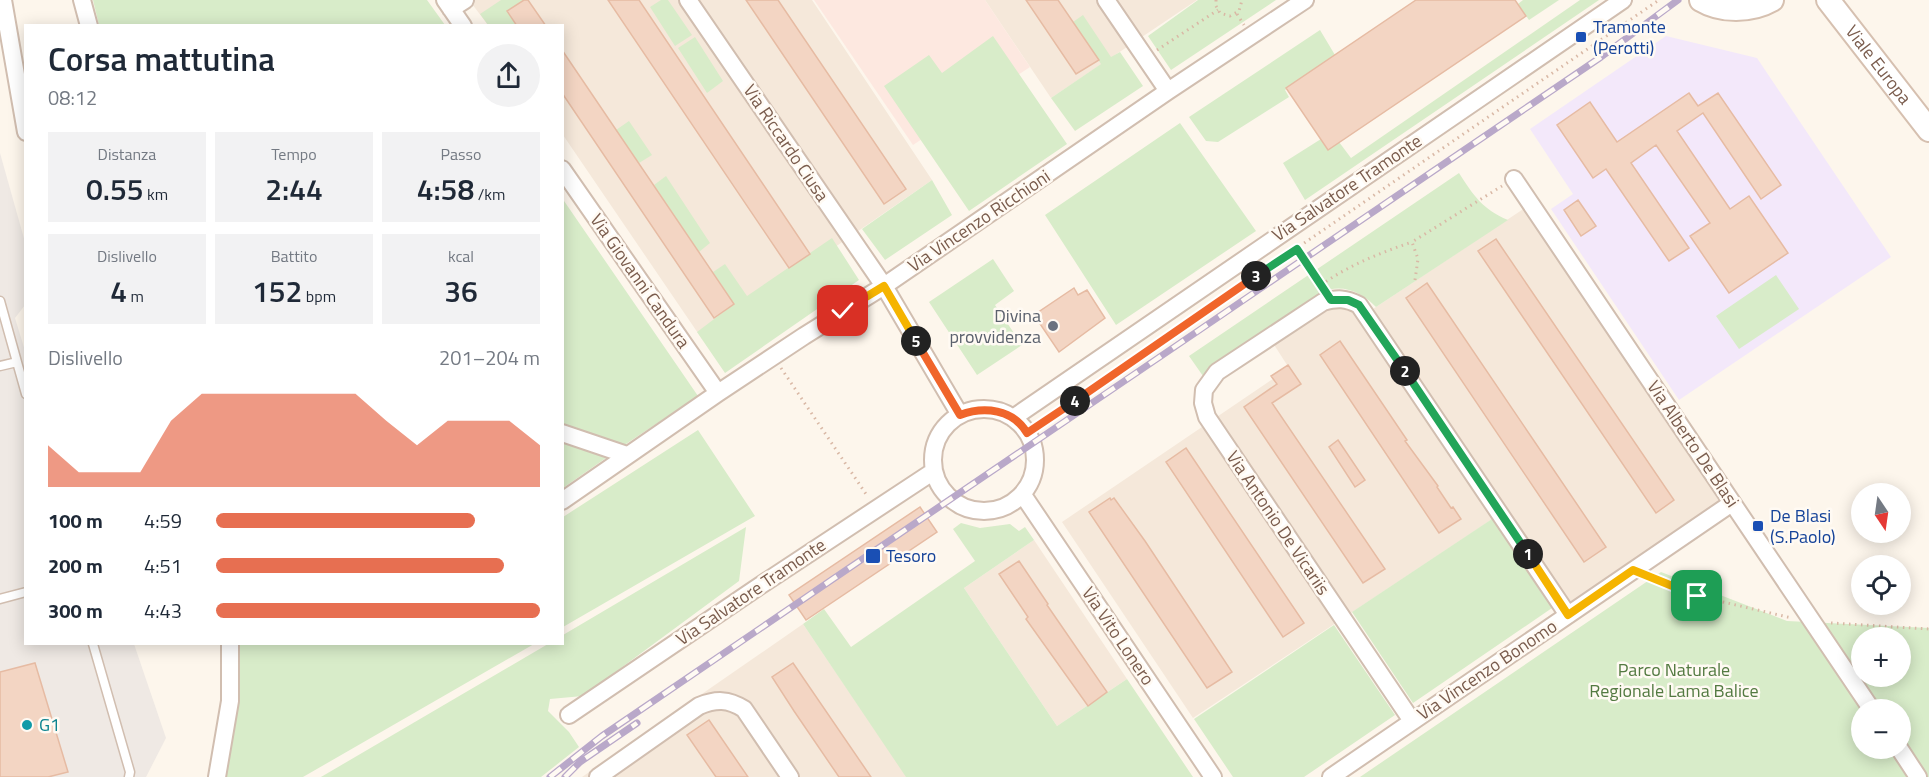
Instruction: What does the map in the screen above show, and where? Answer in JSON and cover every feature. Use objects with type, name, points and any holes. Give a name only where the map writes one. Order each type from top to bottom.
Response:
[{"type":"main road","points":[[1701,0],[1708,4],[1735,9],[1763,5],[1772,0]]},
{"type":"main road","name":"Viale Europa","points":[[1828,0],[1929,130]]},
{"type":"street","points":[[3,0],[24,121]]},
{"type":"street","points":[[82,0],[88,24]]},
{"type":"street","name":"Via Riccardo Ciusa","points":[[688,0],[884,286],[960,415]]},
{"type":"street","points":[[1106,0],[1168,91]]},
{"type":"street","name":"Via Vincenzo Ricchioni","points":[[564,500],[718,393],[884,286],[1305,0]]},
{"type":"street","name":"Via Salvatore Tramonte","points":[[1013,418],[1623,0]]},
{"type":"street","points":[[454,3],[462,24]]},
{"type":"street","points":[[1903,96],[1929,115]]},
{"type":"street","name":"Via Giovanni Candura","points":[[564,172],[718,393]]},
{"type":"street","name":"Via Alberto De Blasi","points":[[1514,179],[1865,699]]},
{"type":"street","points":[[1331,300],[1348,300],[1359,305],[1367,314],[1568,615]]},
{"type":"street","name":"Via Antonio De Vicariis","points":[[1331,300],[1323,302],[1217,372],[1209,380],[1204,390],[1203,403],[1207,417],[1412,721]]},
{"type":"street","points":[[987,409],[1013,418],[1032,440],[1035,470],[1030,484],[1023,495],[1009,506],[994,511],[978,511],[963,507],[950,498],[940,486],[934,471],[933,455],[938,439],[947,425],[960,415],[973,410],[987,409]]},
{"type":"street","points":[[564,434],[627,455]]},
{"type":"street","name":"Via Salvatore Tramonte","points":[[569,715],[754,589],[934,471]]},
{"type":"street","name":"Via Vito Lonero","points":[[1023,495],[1213,777]]},
{"type":"street","name":"Via Vincenzo Bonomo","points":[[1331,777],[1732,503]]},
{"type":"street","points":[[217,777],[230,701],[230,645]]},
{"type":"street","points":[[598,777],[699,706],[712,701],[724,700],[744,709],[790,777]]},
{"type":"street","points":[[1906,759],[1918,777]]},
{"type":"lane","points":[[0,301],[24,387]]},
{"type":"lane","points":[[0,366],[17,362]]},
{"type":"lane","points":[[0,599],[24,593]]},
{"type":"lane","points":[[93,645],[130,772],[129,777]]},
{"type":"path","points":[[1216,0],[1218,10],[1226,16],[1234,15],[1241,8],[1242,0]]},
{"type":"path","points":[[1027,433],[1659,0]]},
{"type":"path","points":[[1145,58],[1218,10]]},
{"type":"path","points":[[1321,285],[1354,265],[1412,242],[1514,179]]},
{"type":"path","points":[[1412,242],[1418,259],[1415,280]]},
{"type":"path","points":[[1297,249],[1331,300]]},
{"type":"path","points":[[773,357],[876,509]]},
{"type":"path","points":[[1633,570],[1697,596],[1813,622],[1929,629]]},
{"type":"shaded area","points":[[469,0],[812,0],[932,180],[702,339],[564,136],[564,24],[487,24]]},
{"type":"shaded area","points":[[814,0],[985,0],[1030,67],[913,145]]},
{"type":"shaded area","points":[[985,0],[1197,0],[1051,98]]},
{"type":"shaded area","points":[[1666,36],[1757,58],[1891,257],[1679,400],[1551,209],[1573,194],[1530,129]]},
{"type":"shaded area","points":[[0,153],[24,238],[24,306],[15,318],[24,347],[24,645],[134,645],[166,738],[146,777],[0,777]]},
{"type":"shaded area","points":[[1531,204],[1732,503],[1568,615],[1500,514],[1193,718],[1062,522],[1289,368],[1269,337],[1323,302],[1367,313]]},
{"type":"shaded area","points":[[1034,540],[1127,679],[1057,726],[964,588]]},
{"type":"shaded area","points":[[803,624],[907,777],[582,777]]},
{"type":"green space","points":[[93,0],[427,0],[444,24],[99,24]]},
{"type":"green space","points":[[501,0],[523,0],[508,11],[516,24],[487,24],[480,14]]},
{"type":"green space","points":[[661,0],[668,0],[692,35],[675,46],[650,7]]},
{"type":"green space","points":[[1198,0],[1276,0],[1171,70],[1148,36]]},
{"type":"green space","points":[[1523,0],[1559,0],[1529,20],[1518,4]]},
{"type":"green space","points":[[1580,0],[1599,0],[1305,200],[1283,163],[1321,139],[1339,142],[1351,158]]},
{"type":"green space","points":[[1083,15],[1111,57],[1120,52],[1143,86],[1075,131],[1051,98],[1101,64],[1073,22]]},
{"type":"green space","points":[[1320,30],[1335,55],[1285,90],[1289,97],[1218,142],[1206,141],[1189,117]]},
{"type":"green space","points":[[993,36],[1067,144],[969,211],[884,86],[929,55],[942,73]]},
{"type":"green space","points":[[695,37],[723,81],[707,93],[678,48]]},
{"type":"green space","points":[[629,121],[652,155],[639,163],[616,130]]},
{"type":"green space","points":[[1180,123],[1256,231],[1116,325],[1045,215]]},
{"type":"green space","points":[[1459,173],[1479,201],[1508,220],[1376,307],[1351,290],[1337,288],[1322,292],[1208,369],[1203,376],[1189,356]]},
{"type":"green space","points":[[666,176],[710,243],[699,252],[654,185]]},
{"type":"green space","points":[[932,180],[952,215],[885,260],[862,229]]},
{"type":"green space","points":[[564,201],[698,396],[623,446],[564,425]]},
{"type":"green space","points":[[832,238],[859,280],[725,373],[697,332],[734,304],[713,272],[725,264],[747,296]]},
{"type":"green space","points":[[993,259],[1014,291],[995,305],[1022,345],[977,375],[929,302]]},
{"type":"green space","points":[[1776,275],[1799,309],[1739,349],[1716,316]]},
{"type":"green space","points":[[698,430],[755,516],[564,626],[564,516]]},
{"type":"green space","points":[[564,439],[605,454],[606,458],[564,487]]},
{"type":"green space","points":[[1492,519],[1552,608],[1413,703],[1352,612]]},
{"type":"green space","points":[[961,523],[980,528],[1010,524],[1019,531],[1025,527],[1034,540],[964,588],[1057,726],[1127,679],[1193,777],[906,777],[803,624],[824,609],[851,647],[975,561],[953,529]]},
{"type":"green space","points":[[746,527],[739,581],[583,696],[550,699],[548,711],[569,732],[579,747],[541,777],[321,777],[546,645],[564,645],[564,634]]},
{"type":"green space","name":"Parco Naturale Regionale Lama Balice","points":[[1661,572],[1787,621],[1909,627],[1851,627],[1851,687],[1911,687],[1911,627],[1929,628],[1929,777],[1360,777]]},
{"type":"green space","points":[[1334,625],[1395,715],[1304,777],[1233,777],[1194,719]]},
{"type":"green space","points":[[233,645],[532,645],[303,777],[226,777]]},
{"type":"building","points":[[524,0],[528,0],[545,24],[516,24],[507,11]]},
{"type":"building","points":[[608,0],[639,0],[810,254],[789,268]]},
{"type":"building","points":[[746,0],[778,0],[906,189],[884,204]]},
{"type":"building","points":[[1026,0],[1058,0],[1099,60],[1076,74]]},
{"type":"building","points":[[1416,0],[1515,0],[1526,16],[1328,150],[1286,88]]},
{"type":"building","points":[[564,53],[734,304],[714,318],[564,96]]},
{"type":"building","points":[[1689,93],[1698,106],[1718,93],[1781,185],[1761,199],[1703,113],[1677,131],[1730,209],[1749,196],[1788,253],[1729,293],[1690,236],[1710,223],[1656,145],[1631,163],[1689,248],[1669,261],[1606,169],[1593,178],[1557,125],[1590,102],[1617,142]]},
{"type":"building","points":[[1578,200],[1596,226],[1581,236],[1564,210]]},
{"type":"building","points":[[1496,239],[1674,500],[1656,513],[1478,251]]},
{"type":"building","points":[[1427,283],[1606,547],[1584,562],[1406,298]]},
{"type":"building","points":[[1074,288],[1078,295],[1087,290],[1105,318],[1059,352],[1034,315]]},
{"type":"building","points":[[1340,341],[1407,440],[1405,441],[1461,519],[1439,533],[1320,355]]},
{"type":"building","points":[[1288,365],[1301,384],[1272,403],[1385,569],[1363,583],[1244,407],[1277,384],[1271,376]]},
{"type":"building","points":[[1338,440],[1365,480],[1355,487],[1329,447]]},
{"type":"building","points":[[1186,448],[1304,623],[1283,637],[1166,462]]},
{"type":"building","points":[[1110,498],[1111,500],[1114,498],[1145,541],[1232,672],[1207,688],[1089,512]]},
{"type":"building","points":[[920,507],[937,532],[806,620],[789,595]]},
{"type":"building","points":[[1019,561],[1107,692],[1088,706],[1026,619],[1028,617],[999,574]]},
{"type":"building","name":"G1","points":[[35,663],[68,772],[48,777],[0,777],[0,672]]},
{"type":"building","points":[[793,663],[871,777],[839,777],[772,677]]},
{"type":"building","points":[[709,720],[748,777],[716,777],[687,735]]},
{"type":"railway","points":[[550,777],[602,736],[1601,57],[1678,0]]},
{"type":"railway","points":[[565,777],[580,762],[637,723]]},
{"type":"place","name":"Tramonte (Perotti)","points":[[1581,37]]},
{"type":"place","name":"Divina provvidenza","points":[[1053,326]]},
{"type":"place","name":"De Blasi (S.Paolo)","points":[[1758,526]]},
{"type":"place","name":"Tesoro","points":[[873,556]]},
{"type":"place","name":"G1","points":[[27,725]]},
{"type":"route","points":[[843,311],[884,286],[960,415],[973,410],[987,409],[1001,412],[1013,418],[1027,433],[1297,249],[1331,300],[1335,298],[1348,300],[1359,305],[1367,314],[1568,615],[1633,570],[1697,596]]}]
